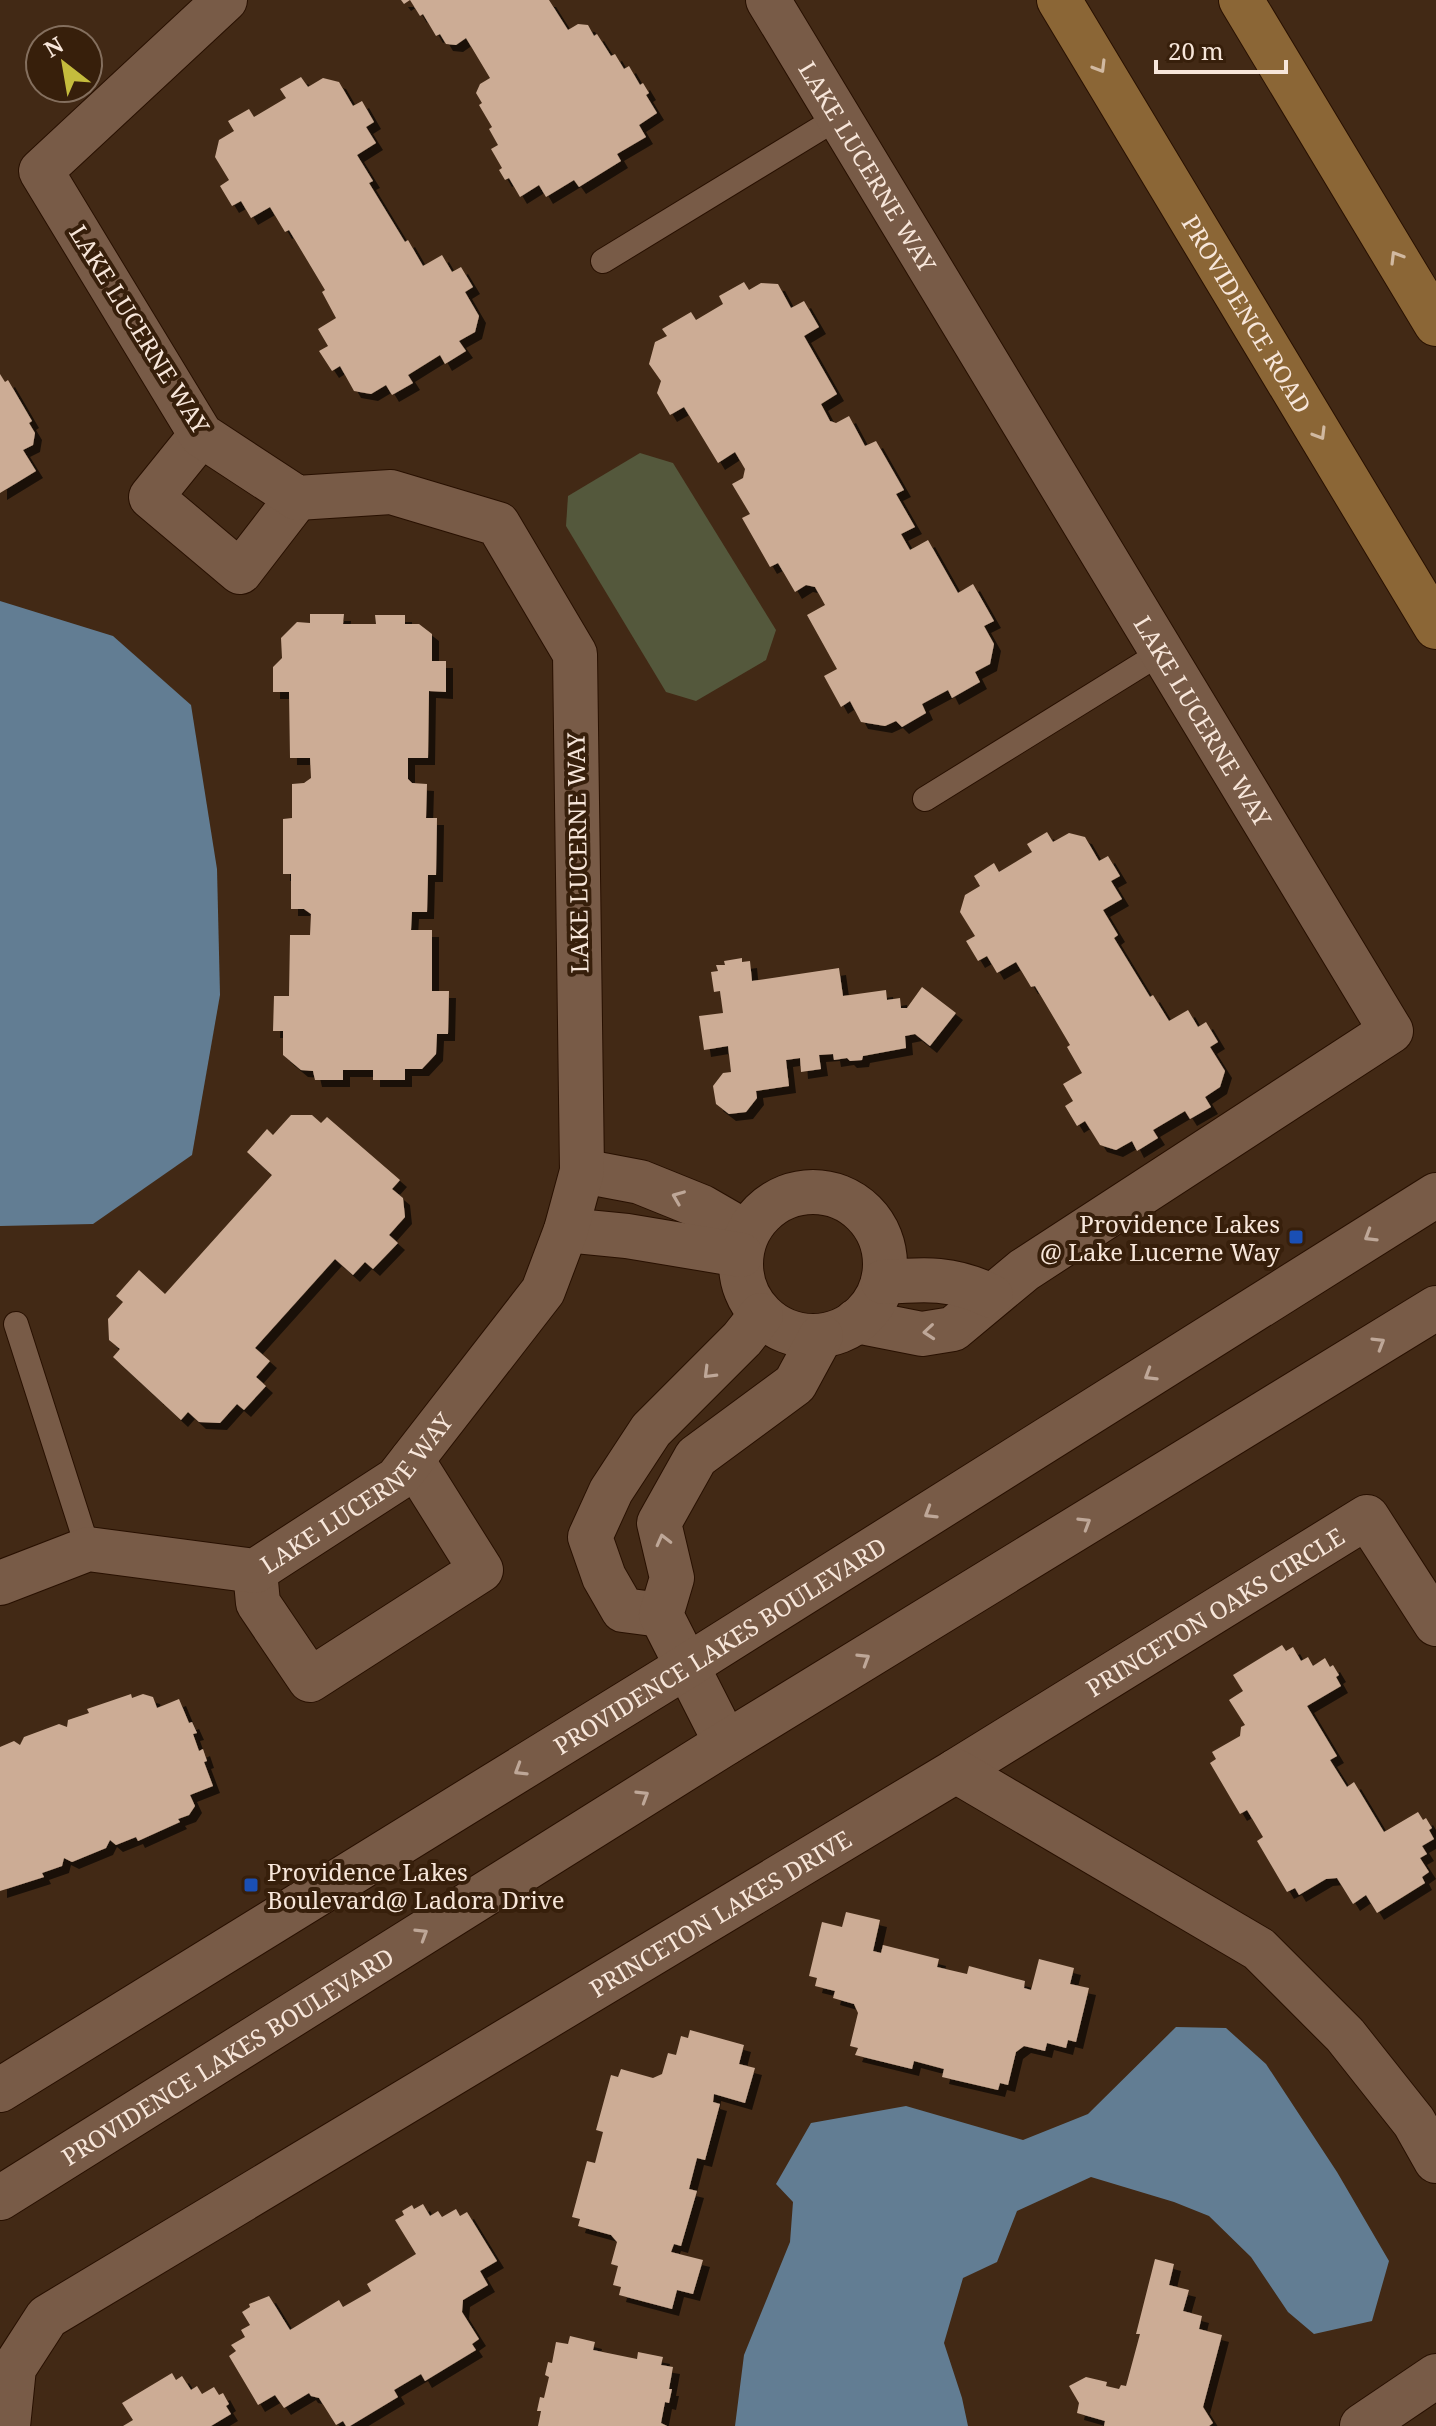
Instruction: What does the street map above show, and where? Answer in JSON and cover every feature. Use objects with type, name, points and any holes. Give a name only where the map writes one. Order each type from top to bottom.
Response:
[{"type":"main road","name":"PROVIDENCE ROAD","points":[[1059,0],[1436,627]]},
{"type":"main road","points":[[1241,0],[1436,324]]},
{"type":"street","name":"LAKE LUCERNE WAY","points":[[0,1583],[88,1549],[255,1571],[397,1479],[543,1291],[566,1230],[582,1171],[575,654],[498,524],[391,492],[297,498],[201,435],[41,171],[225,0]]},
{"type":"street","name":"LAKE LUCERNE WAY","points":[[768,0],[1391,1031],[1024,1270],[953,1329],[922,1334],[839,1328]]},
{"type":"street","points":[[201,435],[151,497],[240,572],[297,498]]},
{"type":"street","points":[[582,1171],[640,1182],[702,1207],[744,1244]]},
{"type":"street","points":[[726,1743],[661,1615],[672,1578],[659,1523],[696,1457],[795,1384],[839,1328],[875,1302],[883,1282],[885,1258],[880,1235],[867,1215],[848,1200],[826,1193],[802,1192],[780,1199],[761,1214],[744,1244],[741,1276],[748,1297],[761,1315],[778,1328],[799,1335],[839,1328]]},
{"type":"street","name":"PROVIDENCE LAKES BOULEVARD","points":[[0,2090],[687,1666],[1436,1195]]},
{"type":"street","points":[[566,1230],[744,1244]]},
{"type":"street","points":[[883,1282],[921,1279],[964,1283],[991,1296]]},
{"type":"street","name":"PROVIDENCE LAKES BOULEVARD","points":[[0,2198],[726,1743],[1436,1308]]},
{"type":"street","points":[[661,1615],[623,1610],[604,1577],[590,1537],[611,1491],[651,1430],[742,1339],[761,1315]]},
{"type":"street","points":[[255,1571],[258,1603],[310,1680],[481,1570],[412,1460]]},
{"type":"street","name":"PRINCETON OAKS CIRCLE","points":[[956,1771],[1367,1517],[1436,1624]]},
{"type":"street","points":[[956,1771],[1259,1949],[1345,2035],[1414,2122],[1436,2161]]},
{"type":"street","name":"PRINCETON LAKES DRIVE","points":[[8,2426],[14,2368],[47,2317],[956,1771]]},
{"type":"street","points":[[1362,2426],[1436,2376]]},
{"type":"lane","points":[[603,261],[839,117]]},
{"type":"lane","points":[[925,799],[1162,652]]},
{"type":"lane","points":[[16,1324],[88,1549]]},
{"type":"green space","points":[[640,453],[673,463],[776,630],[766,660],[696,701],[666,692],[566,526],[568,496]]},
{"type":"water","points":[[0,601],[113,636],[191,705],[217,869],[220,995],[192,1155],[93,1224],[0,1226]]},
{"type":"water","points":[[1176,2027],[1226,2028],[1266,2064],[1337,2172],[1389,2261],[1372,2321],[1314,2334],[1288,2312],[1251,2257],[1209,2216],[1091,2177],[1017,2211],[997,2262],[963,2278],[944,2343],[968,2426],[735,2426],[744,2355],[790,2242],[793,2202],[776,2184],[811,2123],[906,2106],[1023,2140],[1088,2114]]},
{"type":"building","points":[[410,0],[549,0],[568,30],[578,24],[588,25],[611,56],[615,54],[624,69],[629,66],[640,85],[643,83],[657,113],[639,125],[646,137],[617,154],[621,161],[579,187],[574,180],[546,197],[539,185],[520,197],[509,178],[505,180],[499,170],[502,168],[491,149],[498,145],[479,105],[482,103],[476,93],[480,84],[490,78],[466,38],[456,45],[446,44],[440,34],[436,36]]},
{"type":"building","points":[[301,77],[308,87],[323,78],[339,82],[353,106],[362,101],[374,122],[366,127],[376,143],[357,155],[373,181],[369,183],[423,266],[442,255],[452,272],[461,267],[473,287],[465,292],[479,316],[475,332],[459,341],[466,351],[445,364],[440,355],[408,375],[413,383],[392,395],[386,385],[371,394],[354,391],[340,366],[332,371],[319,351],[328,346],[318,329],[336,318],[322,292],[325,290],[289,230],[285,232],[270,207],[251,218],[241,201],[232,206],[220,186],[229,180],[215,157],[219,140],[234,131],[228,121],[249,109],[254,117],[286,98],[280,89]]},
{"type":"building","points":[[744,282],[749,290],[761,283],[778,284],[791,308],[804,301],[819,327],[804,336],[837,394],[821,404],[830,421],[836,423],[849,416],[865,446],[876,441],[904,490],[896,494],[915,527],[901,534],[910,550],[928,540],[958,593],[973,584],[994,621],[984,626],[994,644],[990,664],[975,672],[980,682],[952,698],[948,690],[922,704],[926,713],[902,727],[896,721],[885,726],[861,722],[850,701],[841,707],[824,676],[837,669],[807,615],[825,605],[815,587],[806,585],[795,592],[778,563],[770,567],[742,518],[750,514],[732,484],[743,478],[745,469],[735,452],[718,463],[684,407],[670,415],[657,393],[661,381],[649,364],[655,342],[667,336],[662,329],[691,312],[696,320],[723,304],[719,296]]},
{"type":"building","points":[[0,374],[5,382],[8,380],[32,421],[29,423],[35,433],[33,445],[23,450],[36,471],[0,493]]},
{"type":"building","points":[[310,614],[344,614],[343,624],[376,624],[375,615],[405,615],[405,624],[419,624],[432,634],[432,661],[446,661],[446,692],[429,691],[428,758],[408,758],[408,779],[412,783],[427,784],[426,818],[437,818],[436,875],[428,875],[427,912],[412,912],[411,930],[432,930],[432,991],[449,991],[448,1034],[437,1034],[436,1054],[422,1069],[405,1069],[405,1080],[373,1080],[373,1070],[343,1070],[343,1080],[315,1080],[313,1071],[301,1070],[283,1055],[283,1031],[273,1031],[274,996],[289,996],[290,935],[310,935],[311,914],[304,909],[291,909],[291,874],[283,874],[283,819],[292,818],[292,784],[304,783],[311,778],[310,758],[290,758],[289,692],[273,692],[273,667],[282,658],[281,638],[297,622],[310,623]]},
{"type":"building","points":[[1047,832],[1053,842],[1069,833],[1085,837],[1099,861],[1108,856],[1120,876],[1111,881],[1122,899],[1103,910],[1118,935],[1114,938],[1150,997],[1153,995],[1169,1021],[1188,1010],[1198,1027],[1206,1022],[1218,1042],[1210,1047],[1225,1071],[1220,1087],[1205,1097],[1211,1107],[1190,1119],[1185,1111],[1153,1130],[1158,1138],[1137,1151],[1132,1141],[1116,1150],[1100,1145],[1085,1121],[1077,1126],[1065,1106],[1073,1101],[1063,1084],[1082,1073],[1067,1047],[1070,1045],[1035,986],[1031,987],[1016,962],[997,973],[987,956],[978,961],[966,941],[975,936],[960,912],[965,895],[980,886],[974,876],[994,863],[999,872],[1032,852],[1027,844]]},
{"type":"building","points":[[742,958],[742,962],[750,961],[752,981],[839,968],[843,996],[886,990],[887,1000],[900,998],[901,1008],[907,1008],[922,987],[956,1013],[930,1046],[915,1034],[905,1036],[906,1048],[850,1061],[847,1058],[834,1060],[833,1054],[819,1055],[821,1069],[801,1072],[800,1058],[786,1060],[789,1086],[756,1091],[757,1098],[746,1112],[729,1114],[716,1104],[713,1086],[723,1073],[731,1072],[728,1046],[704,1050],[699,1016],[723,1013],[720,991],[714,992],[711,972],[718,971],[716,965],[725,965],[724,961]]},
{"type":"building","points":[[291,1115],[312,1115],[321,1123],[327,1117],[400,1180],[392,1189],[403,1198],[405,1217],[389,1235],[398,1243],[373,1269],[365,1262],[353,1275],[335,1259],[255,1348],[270,1361],[256,1377],[266,1386],[244,1410],[237,1404],[220,1423],[199,1422],[188,1412],[181,1420],[113,1357],[120,1349],[109,1340],[108,1319],[123,1302],[116,1296],[139,1270],[165,1294],[272,1175],[247,1152],[267,1129],[273,1135]]},
{"type":"building","points":[[1282,1645],[1286,1651],[1293,1647],[1301,1661],[1308,1657],[1313,1666],[1325,1658],[1339,1675],[1336,1677],[1341,1686],[1307,1706],[1337,1756],[1330,1760],[1347,1787],[1354,1782],[1384,1832],[1418,1812],[1432,1828],[1429,1830],[1434,1839],[1422,1846],[1427,1854],[1420,1858],[1429,1872],[1422,1877],[1425,1883],[1377,1913],[1366,1895],[1353,1904],[1337,1878],[1326,1879],[1299,1895],[1295,1888],[1287,1892],[1257,1841],[1263,1837],[1247,1810],[1240,1814],[1210,1763],[1216,1759],[1212,1752],[1240,1736],[1241,1727],[1245,1725],[1229,1700],[1243,1691],[1233,1675]]},
{"type":"building","points":[[131,1694],[132,1698],[143,1694],[153,1697],[157,1708],[179,1699],[197,1733],[193,1734],[199,1751],[203,1749],[207,1761],[204,1762],[213,1786],[190,1795],[195,1806],[189,1815],[178,1819],[180,1822],[138,1841],[136,1837],[116,1845],[110,1840],[106,1848],[72,1862],[64,1858],[62,1866],[42,1873],[44,1877],[0,1891],[0,1747],[14,1741],[20,1745],[24,1737],[59,1724],[67,1727],[68,1720],[89,1713],[87,1709]]},
{"type":"building","points":[[846,1912],[880,1920],[873,1951],[881,1953],[883,1945],[939,1959],[937,1967],[967,1974],[969,1966],[1025,1981],[1024,1988],[1031,1990],[1039,1959],[1074,1968],[1070,1984],[1089,1988],[1076,2042],[1068,2040],[1066,2048],[1047,2043],[1045,2051],[1024,2046],[1016,2052],[1008,2085],[1000,2083],[998,2090],[942,2077],[944,2069],[914,2061],[912,2069],[855,2055],[858,2048],[850,2046],[858,2013],[854,2004],[833,1998],[835,1991],[815,1986],[817,1978],[809,1976],[822,1922],[842,1927]]},
{"type":"building","points":[[690,2030],[744,2045],[739,2064],[755,2068],[745,2103],[714,2094],[713,2102],[720,2104],[705,2160],[697,2158],[689,2189],[697,2191],[681,2246],[674,2244],[671,2252],[703,2260],[693,2294],[677,2290],[672,2309],[619,2295],[621,2287],[613,2285],[618,2266],[611,2264],[617,2242],[611,2235],[578,2226],[580,2219],[572,2217],[587,2161],[595,2163],[603,2132],[596,2130],[611,2075],[618,2077],[621,2069],[653,2078],[662,2074],[668,2053],[676,2055],[681,2036],[688,2038]]},
{"type":"building","points":[[423,2204],[430,2216],[438,2211],[442,2217],[456,2209],[460,2216],[467,2212],[497,2261],[480,2271],[488,2285],[463,2300],[462,2312],[479,2339],[472,2344],[476,2350],[425,2381],[421,2374],[394,2390],[398,2397],[350,2426],[343,2421],[336,2425],[319,2398],[309,2393],[284,2408],[275,2395],[258,2405],[229,2356],[236,2351],[231,2345],[245,2337],[241,2330],[250,2325],[242,2312],[250,2307],[249,2304],[269,2296],[290,2330],[339,2300],[343,2307],[371,2291],[367,2284],[416,2254],[395,2220],[412,2205],[414,2209]]},
{"type":"building","points":[[1155,2259],[1174,2264],[1169,2285],[1189,2290],[1183,2311],[1202,2316],[1199,2329],[1222,2335],[1203,2407],[1213,2423],[1209,2426],[1104,2426],[1105,2421],[1077,2413],[1079,2403],[1069,2386],[1086,2377],[1107,2382],[1106,2386],[1119,2389],[1121,2385],[1126,2386]]},
{"type":"building","points":[[570,2336],[595,2342],[593,2350],[637,2359],[638,2352],[663,2357],[661,2365],[673,2367],[669,2403],[665,2402],[661,2423],[667,2426],[538,2426],[540,2397],[544,2398],[549,2377],[545,2375],[548,2362],[552,2363],[556,2342],[568,2344]]},
{"type":"building","points":[[172,2373],[176,2380],[182,2376],[191,2390],[197,2386],[202,2394],[214,2387],[219,2395],[223,2393],[231,2414],[211,2426],[123,2426],[133,2420],[122,2403]]},
{"type":"place","name":"Providence Lakes @ Lake Lucerne Way","points":[[1296,1237]]},
{"type":"place","name":"Providence Lakes Boulevard@ Ladora Drive","points":[[251,1885]]}]
